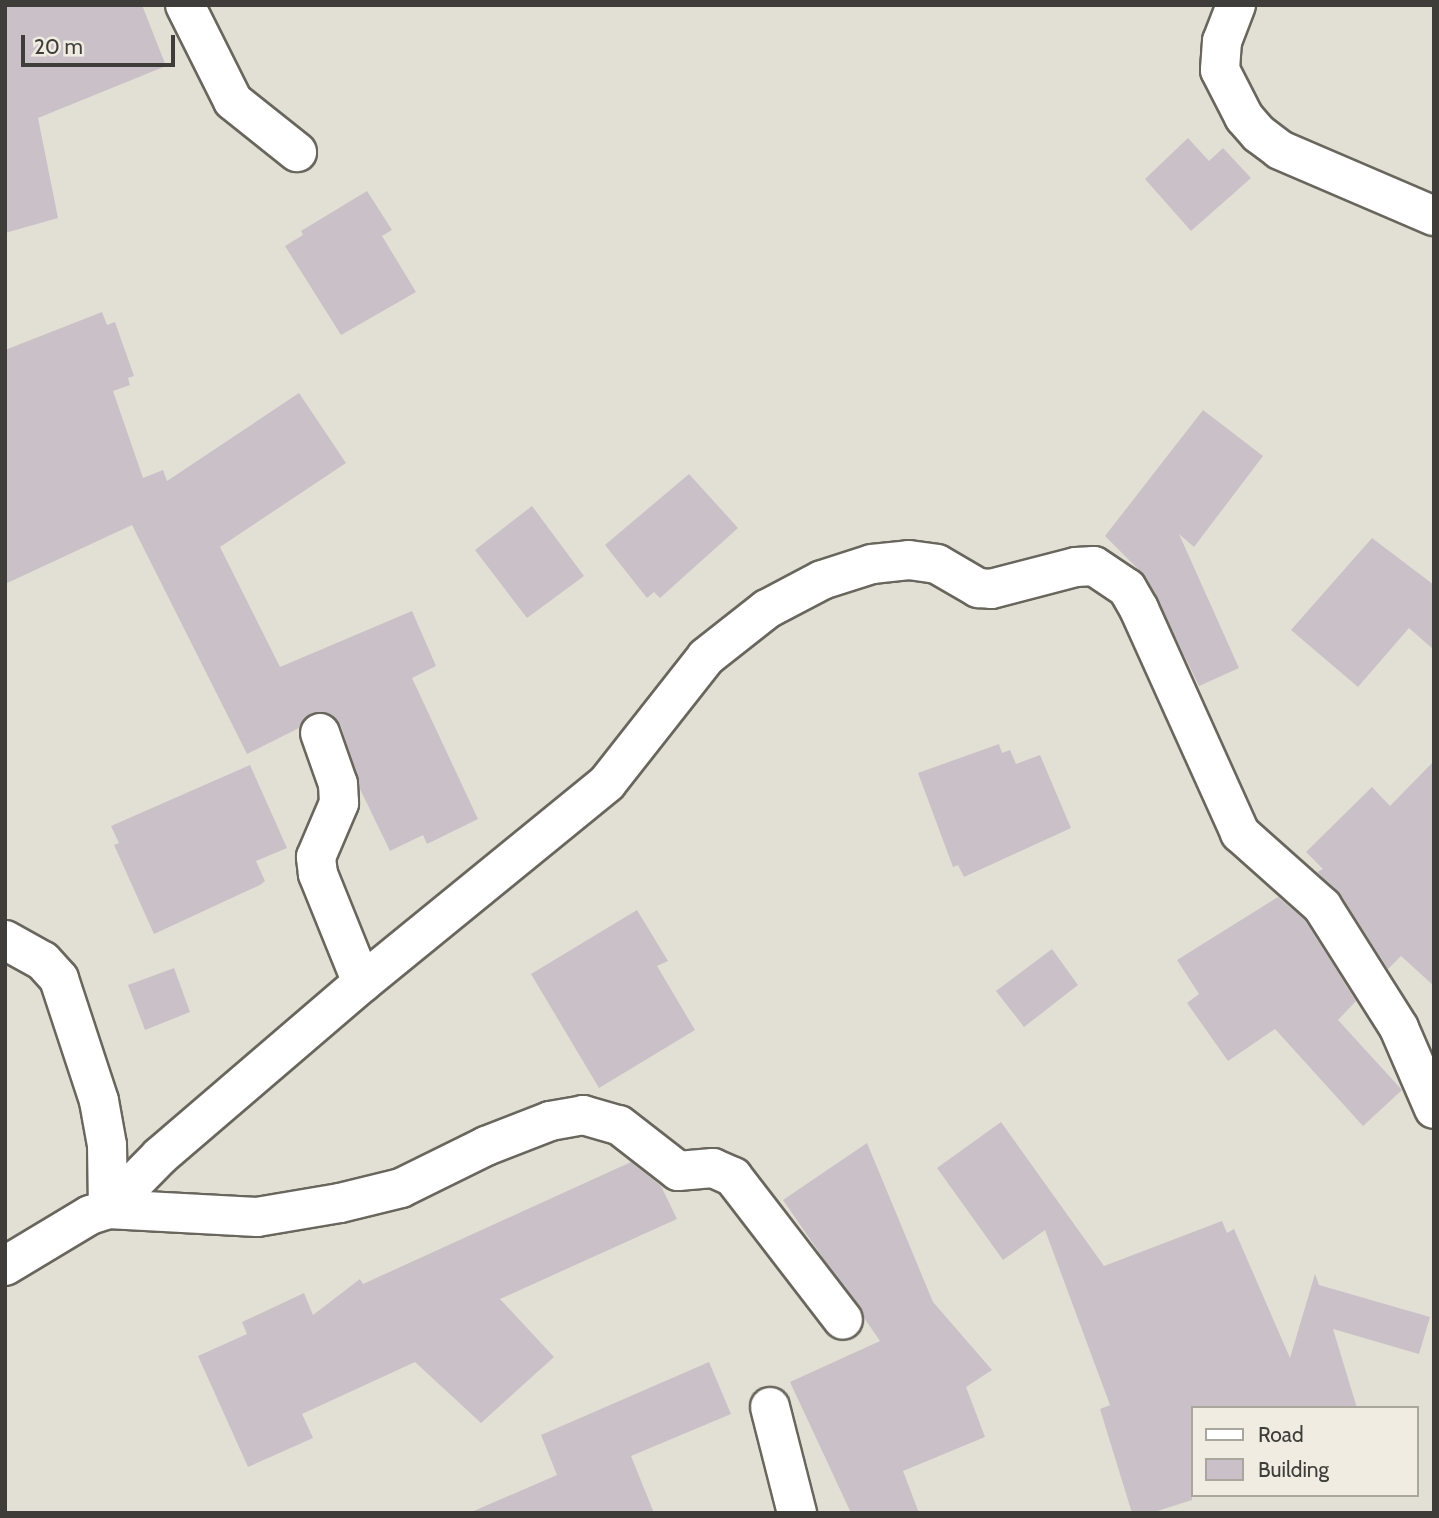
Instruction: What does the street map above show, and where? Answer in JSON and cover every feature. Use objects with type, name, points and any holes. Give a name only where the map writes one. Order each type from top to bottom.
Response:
[{"type":"street","points":[[185,5],[233,102],[298,152]]},
{"type":"street","points":[[1236,5],[1222,41],[1220,70],[1244,117],[1259,134],[1280,150],[1434,216]]},
{"type":"street","points":[[108,1209],[160,1156],[362,983],[607,783],[706,657],[767,609],[822,580],[872,565],[909,560],[937,564],[978,587],[991,589],[1076,566],[1094,566],[1128,588],[1240,833],[1322,906],[1399,1028],[1434,1109]]},
{"type":"street","points":[[320,733],[338,783],[339,803],[316,857],[318,874],[362,983]]},
{"type":"street","points":[[5,940],[43,961],[59,979],[99,1101],[107,1145],[108,1209]]},
{"type":"street","points":[[5,1266],[90,1215],[108,1209],[257,1217],[340,1203],[401,1188],[486,1146],[550,1121],[583,1115],[619,1125],[678,1171],[713,1168],[733,1177],[843,1320]]},
{"type":"street","points":[[770,1407],[797,1513]]},
{"type":"building","points":[[5,5],[142,5],[166,66],[38,118],[58,218],[5,233]]},
{"type":"building","points":[[1188,138],[1209,161],[1223,148],[1251,178],[1191,231],[1145,179]]},
{"type":"building","points":[[367,191],[392,230],[382,236],[416,292],[341,335],[285,246],[303,235],[301,231]]},
{"type":"building","points":[[102,312],[107,325],[115,322],[134,376],[128,378],[130,385],[113,391],[143,478],[163,470],[167,481],[299,393],[346,463],[220,547],[280,667],[412,611],[436,666],[412,678],[478,819],[427,844],[423,835],[390,851],[360,789],[341,726],[325,712],[312,713],[299,728],[247,754],[132,525],[5,584],[5,350]]},
{"type":"building","points":[[1203,410],[1263,456],[1194,547],[1179,534],[1239,668],[1199,686],[1146,577],[1105,536]]},
{"type":"building","points":[[689,474],[738,528],[660,598],[654,592],[647,598],[605,545]]},
{"type":"building","points":[[532,506],[584,576],[527,618],[475,550]]},
{"type":"building","points":[[1372,538],[1434,585],[1434,650],[1409,628],[1358,687],[1291,630]]},
{"type":"building","points":[[999,744],[1002,753],[1010,750],[1016,764],[1040,755],[1071,828],[964,877],[958,865],[953,867],[918,773]]},
{"type":"building","points":[[1434,761],[1434,986],[1401,956],[1388,969],[1340,894],[1317,872],[1323,869],[1306,852],[1372,787],[1390,806]]},
{"type":"building","points":[[250,765],[287,848],[256,861],[265,881],[260,885],[154,934],[114,845],[119,843],[111,826]]},
{"type":"building","points":[[1278,897],[1305,920],[1356,1001],[1338,1020],[1402,1090],[1363,1126],[1275,1029],[1228,1061],[1187,1003],[1199,994],[1177,960]]},
{"type":"building","points":[[637,910],[668,961],[657,966],[695,1030],[599,1088],[531,974]]},
{"type":"building","points":[[1052,949],[1078,985],[1024,1027],[996,991]]},
{"type":"building","points":[[174,968],[190,1012],[145,1030],[128,985]]},
{"type":"building","points":[[1001,1122],[1104,1266],[1222,1221],[1227,1233],[1234,1229],[1290,1358],[1315,1274],[1319,1285],[1430,1317],[1419,1354],[1333,1329],[1356,1406],[1190,1406],[1192,1500],[1151,1513],[1132,1513],[1100,1409],[1110,1405],[1045,1230],[1003,1260],[937,1168]]},
{"type":"building","points":[[867,1143],[933,1302],[992,1370],[966,1387],[985,1437],[903,1471],[919,1513],[851,1513],[790,1382],[880,1341],[783,1200]]},
{"type":"building","points":[[631,1162],[661,1186],[677,1219],[500,1299],[554,1357],[481,1423],[415,1362],[302,1414],[313,1438],[248,1467],[198,1356],[247,1334],[242,1322],[304,1293],[313,1315],[360,1279],[363,1284]]},
{"type":"building","points":[[709,1362],[731,1414],[631,1456],[654,1513],[469,1513],[557,1475],[541,1435]]}]
